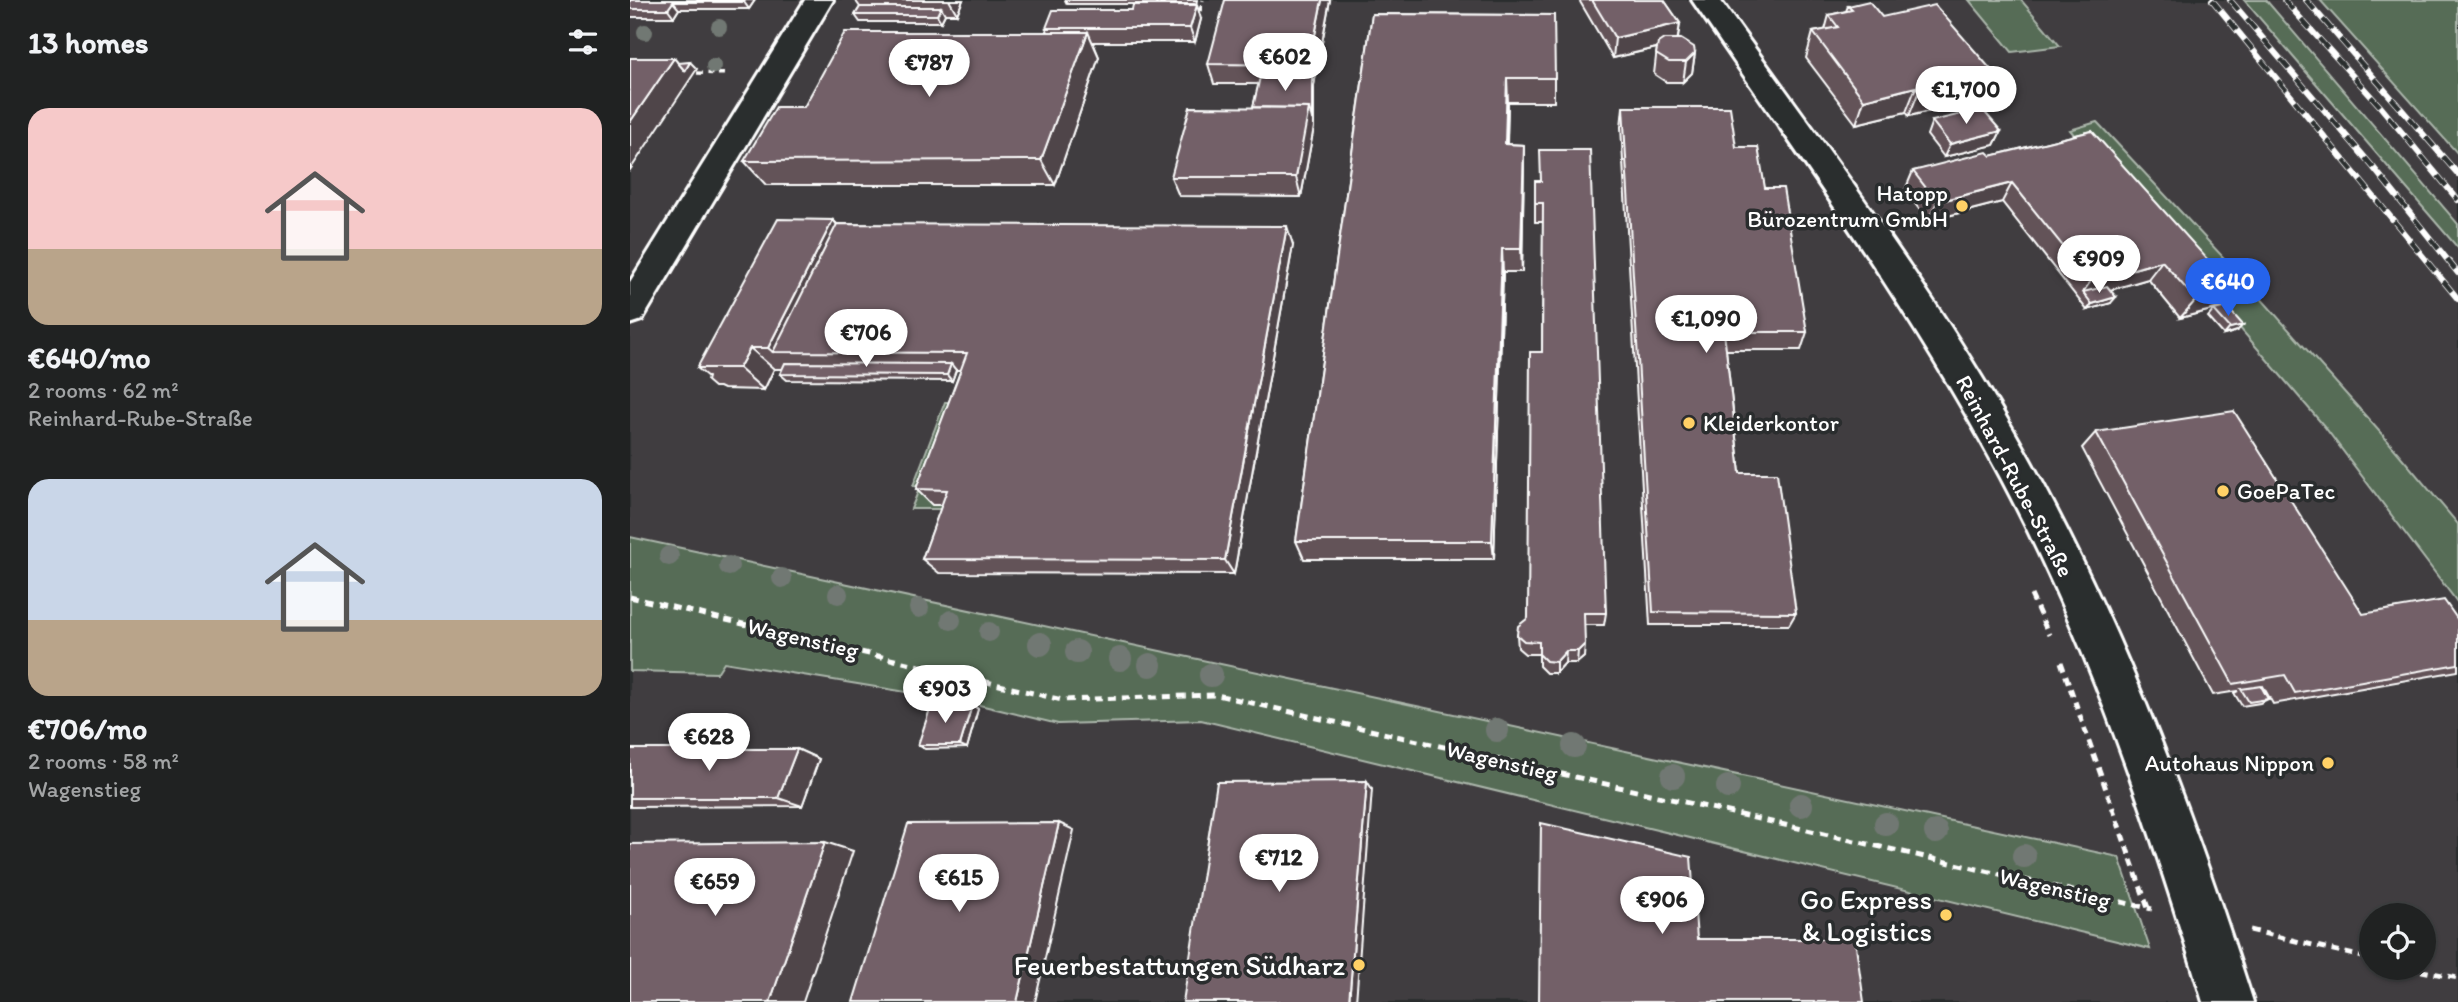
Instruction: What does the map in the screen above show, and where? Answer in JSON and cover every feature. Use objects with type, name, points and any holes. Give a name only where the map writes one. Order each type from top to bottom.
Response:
[{"type":"street","points":[[630,311],[819,0]]},
{"type":"street","name":"Reinhard-Rube-Straße","points":[[1706,0],[1903,283],[1975,397],[2039,513],[2072,580],[2116,684],[2203,919],[2228,1002]]},
{"type":"path","points":[[1200,11],[1203,0]]},
{"type":"path","points":[[697,74],[728,74]]},
{"type":"path","points":[[2027,586],[2054,646]]},
{"type":"path","name":"Wagenstieg","points":[[630,597],[1062,700],[1217,695],[2359,956]]},
{"type":"path","points":[[2059,658],[2148,909]]},
{"type":"path","points":[[2436,974],[2458,978]]},
{"type":"shaded area","points":[[630,0],[2319,0],[2458,155],[2458,1002],[630,1002]]},
{"type":"green space","points":[[1969,0],[2021,0],[2060,46],[2012,52]]},
{"type":"green space","points":[[2244,0],[2266,0],[2458,224],[2458,248]]},
{"type":"green space","points":[[2320,0],[2458,0],[2458,154]]},
{"type":"green space","points":[[2097,122],[2250,286],[2458,524],[2458,603],[2324,426],[2070,130]]},
{"type":"green space","points":[[945,402],[970,402],[933,504],[963,505],[961,509],[911,509],[920,487],[913,486]]},
{"type":"green space","points":[[630,537],[2119,857],[2150,949],[1201,720],[1058,724],[967,702],[724,662],[717,673],[630,671]]},
{"type":"building","points":[[630,0],[745,0],[673,2],[668,9],[630,9]]},
{"type":"building","points":[[1225,0],[1322,0],[1309,65],[1208,64]]},
{"type":"building","points":[[1592,0],[1664,0],[1680,23],[1615,38]]},
{"type":"building","points":[[1869,1],[1882,17],[1935,5],[1994,73],[1919,91],[1916,87],[1864,100],[1813,32],[1838,27],[1829,15],[1852,10],[1848,6]]},
{"type":"building","points":[[1133,5],[1197,5],[1190,28],[1046,28],[1053,10],[1132,10]]},
{"type":"building","points":[[860,7],[941,7],[937,15],[855,15]]},
{"type":"building","points":[[1372,14],[1554,15],[1555,78],[1507,78],[1505,144],[1524,145],[1521,249],[1502,249],[1492,541],[1296,541]]},
{"type":"building","points":[[845,32],[1088,32],[1041,160],[744,161],[776,107],[804,107]]},
{"type":"building","points":[[1664,39],[1681,39],[1694,47],[1695,53],[1686,62],[1669,62],[1656,54],[1658,43]]},
{"type":"building","points":[[630,58],[674,58],[630,122]]},
{"type":"building","points":[[690,62],[685,71],[678,63]]},
{"type":"building","points":[[1260,77],[1312,77],[1312,120],[1309,108],[1253,107]]},
{"type":"building","points":[[1190,107],[1309,108],[1296,177],[1171,177]]},
{"type":"building","points":[[1623,107],[1730,107],[1736,147],[1758,147],[1765,188],[1783,188],[1807,332],[1724,332],[1740,473],[1777,473],[1796,613],[1653,612]]},
{"type":"building","points":[[1982,109],[2001,131],[1950,144],[1932,121]]},
{"type":"building","points":[[2092,131],[2235,290],[2196,300],[2162,261],[2091,281],[2012,183],[1937,202],[1913,171],[1987,152],[1991,156]]},
{"type":"building","points":[[1540,150],[1590,150],[1606,613],[1584,613],[1585,644],[1578,651],[1566,651],[1556,662],[1546,661],[1539,654],[1539,642],[1524,641],[1517,635],[1518,626],[1528,618],[1530,352],[1542,352],[1543,203],[1535,203],[1535,181],[1541,181]]},
{"type":"building","points":[[778,219],[833,220],[768,348],[750,348],[739,368],[697,368]]},
{"type":"building","points":[[837,224],[1287,226],[1225,560],[922,559],[947,490],[916,489],[967,353],[773,352]]},
{"type":"building","points":[[2107,286],[2116,297],[2092,304],[2083,292]]},
{"type":"building","points":[[2227,307],[2243,325],[2230,328],[2214,310]]},
{"type":"building","points":[[785,363],[951,364],[947,375],[780,374]]},
{"type":"building","points":[[2234,411],[2363,614],[2444,600],[2458,620],[2458,664],[2295,693],[2285,675],[2233,684],[2096,432]]},
{"type":"building","points":[[2261,686],[2268,699],[2249,702],[2241,689]]},
{"type":"building","points":[[972,705],[960,745],[918,745],[931,706]]},
{"type":"building","points":[[630,749],[797,749],[778,798],[630,798]]},
{"type":"building","points":[[1367,781],[1349,1002],[1183,1002],[1217,782]]},
{"type":"building","points":[[1059,823],[1017,1002],[853,1002],[908,824]]},
{"type":"building","points":[[1541,823],[1691,857],[1697,939],[1855,939],[1864,1002],[1539,1002]]},
{"type":"building","points":[[825,842],[770,1002],[630,1002],[630,844]]},
{"type":"railway","points":[[2212,0],[2458,299]]},
{"type":"railway","points":[[2230,0],[2373,167],[2458,273]]},
{"type":"railway","points":[[2284,0],[2379,105],[2458,200]]},
{"type":"railway","points":[[2306,0],[2458,174]]},
{"type":"place","name":"Hatopp Bürozentrum GmbH","points":[[1962,206]]},
{"type":"place","name":"Kleiderkontor","points":[[1689,423]]},
{"type":"place","name":"GoePaTec","points":[[2223,491]]},
{"type":"place","name":"Autohaus Nippon","points":[[2328,763]]},
{"type":"place","name":"Go Express & Logistics","points":[[1946,915]]},
{"type":"place","name":"Feuerbestattungen Südharz","points":[[1359,965]]}]
